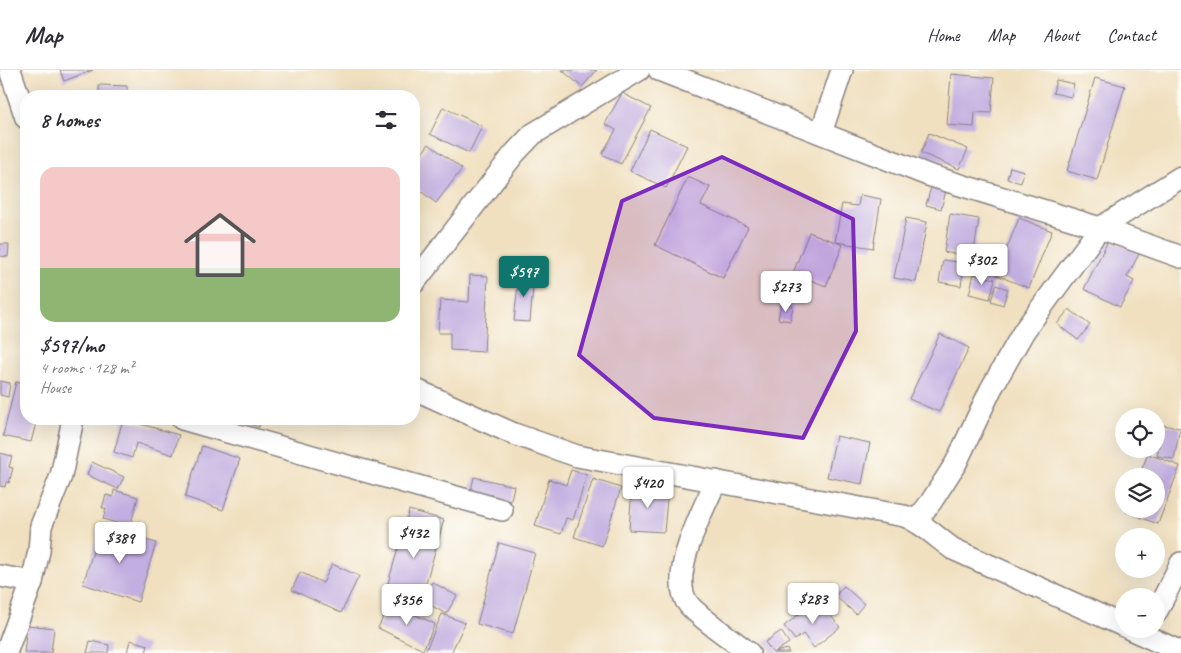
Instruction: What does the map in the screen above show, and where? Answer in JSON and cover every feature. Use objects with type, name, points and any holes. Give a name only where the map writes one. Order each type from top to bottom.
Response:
[{"type":"street","points":[[10,70],[9,95],[20,110]]},
{"type":"street","points":[[420,275],[514,154],[533,134],[639,70]]},
{"type":"street","points":[[659,70],[928,175],[1100,228],[1181,257]]},
{"type":"street","points":[[821,133],[842,70]]},
{"type":"street","points":[[917,520],[956,463],[990,389],[1024,331],[1100,228],[1181,177]]},
{"type":"street","points":[[420,392],[514,434],[577,456],[888,512],[917,520],[930,533],[953,549],[1115,622]]},
{"type":"street","points":[[6,653],[32,582],[39,551],[41,526],[61,476],[72,425]]},
{"type":"street","points":[[203,425],[502,510]]},
{"type":"street","points":[[716,481],[682,564],[683,591],[688,604],[749,653]]},
{"type":"street","points":[[1165,595],[1181,563]]},
{"type":"street","points":[[0,576],[32,582]]},
{"type":"street","points":[[1154,638],[1181,652]]},
{"type":"highlighted area","points":[[722,157],[853,219],[856,331],[803,438],[654,418],[579,355],[622,201]]},
{"type":"building","points":[[60,70],[93,70],[64,81]]},
{"type":"building","points":[[562,70],[597,70],[582,87]]},
{"type":"building","points":[[951,74],[994,78],[991,113],[975,112],[974,127],[947,125]]},
{"type":"building","points":[[1095,78],[1125,86],[1097,180],[1067,171]]},
{"type":"building","points":[[1056,80],[1074,84],[1071,97],[1053,93]]},
{"type":"building","points":[[99,85],[127,86],[127,90],[99,90]]},
{"type":"building","points":[[622,93],[651,108],[621,164],[602,154],[616,130],[605,124]]},
{"type":"building","points":[[443,107],[482,126],[469,153],[430,134]]},
{"type":"building","points":[[650,129],[687,146],[666,188],[630,171]]},
{"type":"building","points":[[929,133],[968,149],[959,169],[921,153]]},
{"type":"building","points":[[429,144],[462,169],[436,203],[420,191],[420,156]]},
{"type":"building","points":[[1010,167],[1024,171],[1021,183],[1007,179]]},
{"type":"building","points":[[688,177],[710,187],[701,205],[748,227],[723,278],[655,245]]},
{"type":"building","points":[[931,187],[946,191],[941,209],[926,205]]},
{"type":"building","points":[[860,195],[881,199],[873,248],[836,242],[843,245],[826,286],[793,273],[809,232],[835,242],[842,204],[858,206]]},
{"type":"building","points":[[950,214],[979,219],[973,257],[944,252]]},
{"type":"building","points":[[906,218],[927,222],[916,282],[894,278]]},
{"type":"building","points":[[1019,218],[1052,231],[1029,288],[996,275]]},
{"type":"building","points":[[1109,239],[1139,254],[1127,277],[1134,281],[1120,307],[1084,289]]},
{"type":"building","points":[[0,244],[9,244],[8,257],[0,256]]},
{"type":"building","points":[[943,260],[964,263],[961,286],[939,282]]},
{"type":"building","points":[[519,274],[534,275],[530,322],[514,321]]},
{"type":"building","points":[[974,274],[995,279],[990,299],[969,294]]},
{"type":"building","points":[[470,275],[488,276],[484,352],[450,350],[450,333],[438,333],[440,300],[469,302]]},
{"type":"building","points":[[996,285],[1008,289],[1003,305],[991,301]]},
{"type":"building","points":[[781,304],[793,306],[790,321],[778,319]]},
{"type":"building","points":[[1069,309],[1090,325],[1078,340],[1057,324]]},
{"type":"building","points":[[940,334],[969,348],[939,412],[909,399]]},
{"type":"building","points":[[0,381],[10,383],[8,397],[0,395]]},
{"type":"building","points":[[16,382],[20,383],[20,425],[35,425],[31,442],[3,436]]},
{"type":"building","points":[[121,425],[144,425],[179,435],[173,455],[136,443],[132,458],[114,452]]},
{"type":"building","points":[[1165,425],[1180,428],[1174,459],[1165,457]]},
{"type":"building","points":[[836,436],[870,443],[862,484],[827,477]]},
{"type":"building","points":[[202,446],[240,459],[223,510],[185,497]]},
{"type":"building","points":[[0,453],[12,456],[9,467],[13,468],[9,483],[6,482],[5,487],[0,486]]},
{"type":"building","points":[[1146,458],[1159,458],[1180,466],[1165,506],[1165,468],[1142,468]]},
{"type":"building","points":[[92,462],[124,477],[118,489],[87,475]]},
{"type":"building","points":[[571,470],[587,475],[573,520],[566,518],[561,534],[535,526],[549,479],[566,485]]},
{"type":"building","points":[[474,477],[514,486],[508,514],[468,505]]},
{"type":"building","points":[[593,479],[621,488],[602,546],[574,537]]},
{"type":"building","points":[[632,486],[668,488],[664,532],[629,530]]},
{"type":"building","points":[[114,490],[138,497],[130,527],[103,519],[106,508],[102,508],[106,495],[113,497]]},
{"type":"building","points":[[409,510],[444,520],[419,607],[384,597]]},
{"type":"building","points":[[1142,518],[1160,518],[1158,524]]},
{"type":"building","points":[[101,526],[156,543],[138,602],[83,584]]},
{"type":"building","points":[[499,543],[535,553],[513,634],[477,624]]},
{"type":"building","points":[[332,564],[359,576],[341,613],[292,590],[300,572],[323,583]]},
{"type":"building","points":[[432,582],[457,596],[446,614],[422,600]]},
{"type":"building","points":[[844,586],[864,604],[856,614],[835,596]]},
{"type":"building","points":[[817,600],[840,627],[814,648],[803,634],[795,640],[784,626]]},
{"type":"building","points":[[390,603],[435,624],[423,650],[378,628]]},
{"type":"building","points":[[442,614],[465,623],[451,653],[427,653],[425,652]]},
{"type":"building","points":[[27,625],[54,628],[51,653],[24,653]]},
{"type":"building","points":[[781,631],[789,643],[775,652],[787,649],[789,653],[773,653],[765,642]]},
{"type":"building","points":[[130,640],[148,645],[146,653],[127,653]]},
{"type":"building","points":[[90,641],[109,645],[108,653],[87,653]]}]
